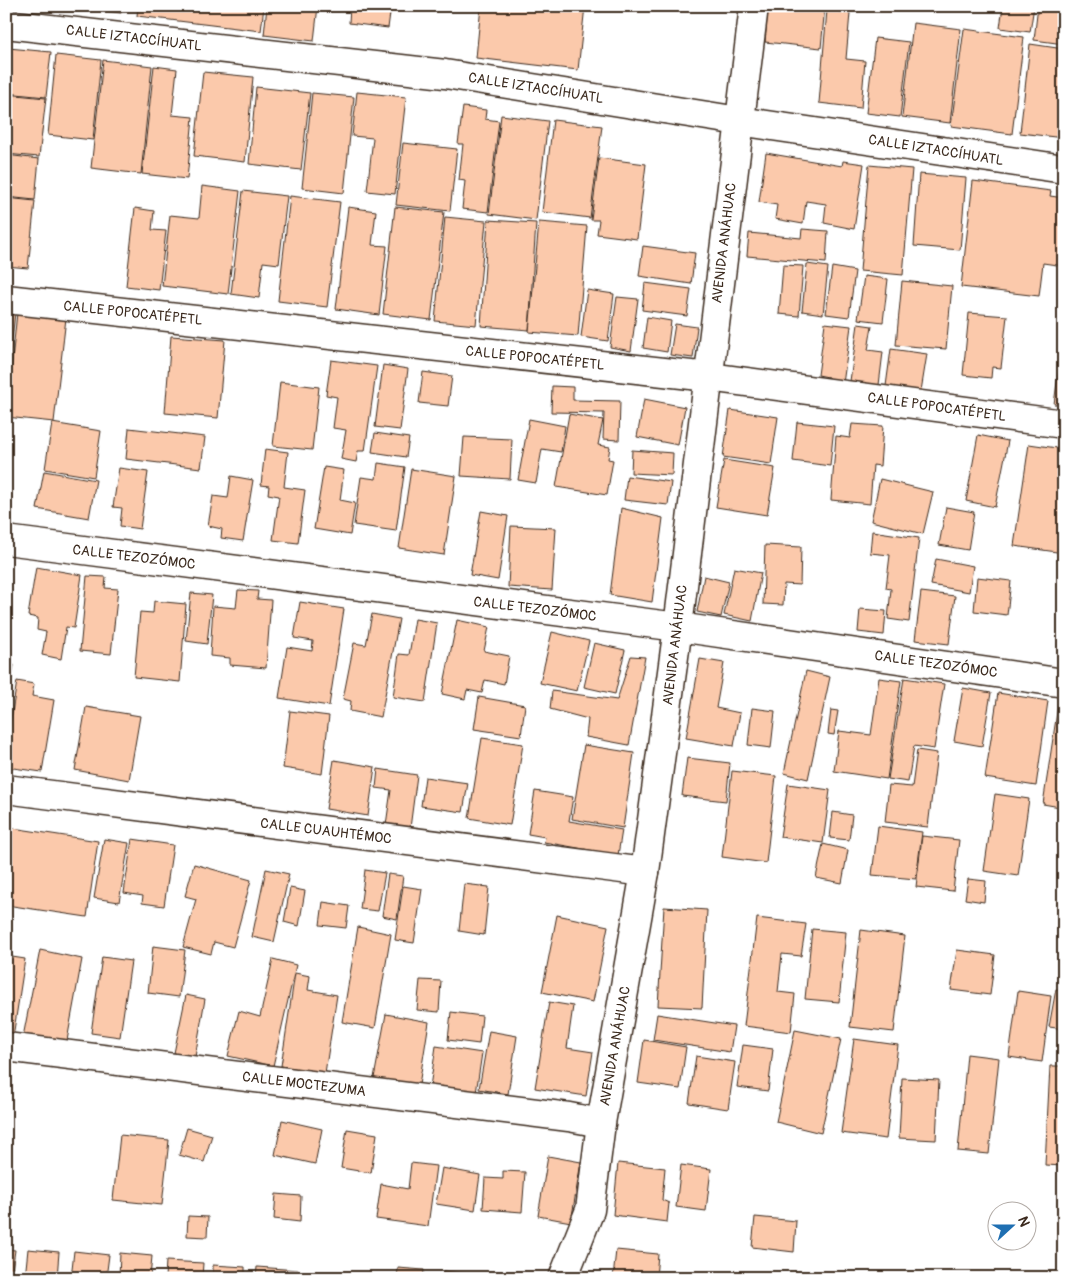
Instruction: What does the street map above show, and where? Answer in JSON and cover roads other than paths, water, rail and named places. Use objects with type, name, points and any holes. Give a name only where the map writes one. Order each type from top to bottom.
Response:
[{"type":"street","name":"AVENIDA ANÁHUAC","points":[[563,1278],[590,1210],[601,1123],[645,872],[678,628],[754,6]]},
{"type":"street","name":"CALLE IZTACCÍHUATL","points":[[6,24],[445,74],[1064,169]]},
{"type":"street","name":"CALLE POPOCATÉPETL","points":[[6,299],[708,377],[1064,424]]},
{"type":"street","name":"CALLE TEZOZÓMOC","points":[[6,540],[678,628],[1064,683]]},
{"type":"street","name":"CALLE CUAUHTÉMOC","points":[[6,789],[645,872]]},
{"type":"street","name":"CALLE MOCTEZUMA","points":[[6,1047],[568,1117],[601,1123]]}]
